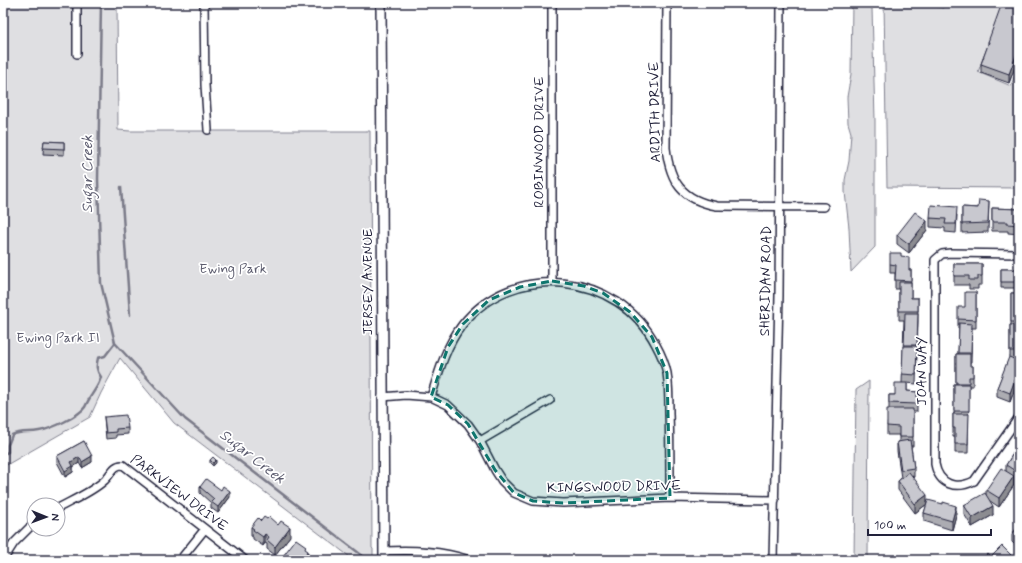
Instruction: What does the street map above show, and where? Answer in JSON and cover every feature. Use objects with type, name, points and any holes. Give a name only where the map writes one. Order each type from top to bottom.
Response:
[{"type":"street","points":[[77,3],[77,54]]},
{"type":"street","points":[[204,3],[205,85],[208,130]]},
{"type":"street","name":"JERSEY AVENUE","points":[[381,3],[384,556]]},
{"type":"street","name":"ROBINWOOD DRIVE","points":[[552,3],[552,281]]},
{"type":"street","name":"ARDITH DRIVE","points":[[667,3],[666,148],[668,164],[672,176],[687,194],[694,199],[717,206],[824,207]]},
{"type":"street","name":"SHERIDAN ROAD","points":[[773,560],[779,302],[781,3]]},
{"type":"street","name":"JOAN WAY","points":[[1019,254],[950,253],[942,254],[935,260],[935,464],[938,474],[946,482],[954,485],[959,485],[974,480],[1019,417]]},
{"type":"street","points":[[431,396],[448,347],[463,324],[489,300],[510,290],[552,281],[584,286],[603,293],[634,316],[652,337],[664,365],[668,385],[670,498]]},
{"type":"street","name":"KINGSWOOD DRIVE","points":[[382,396],[431,396],[442,401],[462,416],[480,441],[502,480],[514,493],[526,499],[563,503],[670,498],[775,500]]},
{"type":"street","points":[[480,441],[550,400]]},
{"type":"street","name":"PARKVIEW DRIVE","points":[[66,504],[101,484],[116,466],[119,464],[123,465],[245,560]]},
{"type":"street","points":[[180,560],[205,529]]},
{"type":"street","points":[[3,560],[14,542],[26,531]]},
{"type":"street","points":[[384,556],[435,552],[469,560]]},
{"type":"highlighted area","points":[[552,281],[584,286],[603,293],[630,312],[652,337],[667,373],[670,498],[563,503],[533,501],[514,493],[495,470],[468,424],[448,405],[431,397],[448,347],[463,324],[489,300],[520,287]]},
{"type":"green space","name":"Ewing Park","points":[[3,3],[117,3],[118,130],[370,131],[373,560],[354,560],[174,423],[120,358],[90,417],[3,467]]},
{"type":"green space","points":[[852,3],[872,8],[875,120],[875,247],[851,272],[845,180],[849,161],[851,133],[848,123],[847,97],[851,74]]},
{"type":"green space","points":[[884,3],[920,3],[943,8],[945,3],[1004,3],[978,72],[1011,86],[1015,74],[1018,71],[1019,188],[887,187]]},
{"type":"green space","points":[[869,381],[868,560],[854,560],[856,390]]},
{"type":"building","points":[[1002,3],[1019,3],[1019,52],[1018,54],[1017,53],[1009,74],[981,64]]},
{"type":"building","points":[[44,141],[64,142],[64,149],[43,148]]},
{"type":"building","points":[[979,200],[989,201],[988,223],[962,224],[962,207],[978,208]]},
{"type":"building","points":[[931,205],[957,207],[956,224],[945,224],[946,219],[930,218]]},
{"type":"building","points":[[992,208],[1019,209],[1019,225],[1008,224],[1008,222],[992,222]]},
{"type":"building","points":[[915,212],[927,221],[909,244],[897,235]]},
{"type":"building","points":[[890,253],[901,253],[901,256],[909,257],[911,281],[895,280],[896,265],[890,264]]},
{"type":"building","points":[[954,264],[982,264],[982,276],[978,276],[978,280],[969,280],[969,276],[954,276]]},
{"type":"building","points":[[1001,269],[1019,269],[1019,282],[1001,282]]},
{"type":"building","points":[[899,282],[911,282],[911,298],[918,298],[918,311],[899,311]]},
{"type":"building","points":[[965,292],[976,292],[976,320],[958,319],[958,307],[965,307]]},
{"type":"building","points":[[1011,293],[1019,293],[1019,322],[1011,322]]},
{"type":"building","points":[[905,313],[918,313],[917,345],[904,345]]},
{"type":"building","points":[[959,323],[972,324],[971,353],[958,353]]},
{"type":"building","points":[[1010,325],[1019,325],[1019,351],[1010,351]]},
{"type":"building","points":[[903,346],[917,346],[916,375],[902,374]]},
{"type":"building","points":[[956,354],[970,354],[970,366],[973,366],[973,377],[969,377],[969,383],[956,383]]},
{"type":"building","points":[[1009,357],[1019,361],[1019,369],[1010,393],[997,388]]},
{"type":"building","points":[[895,383],[907,383],[907,391],[917,392],[917,404],[889,403],[889,395],[895,395]]},
{"type":"building","points":[[954,384],[969,384],[969,411],[954,411]]},
{"type":"building","points":[[887,409],[913,409],[913,437],[899,437],[899,427],[887,426]]},
{"type":"building","points":[[953,414],[969,414],[968,444],[955,444]]},
{"type":"building","points":[[126,415],[128,428],[116,429],[116,432],[106,433],[104,417]]},
{"type":"building","points":[[910,440],[914,468],[901,470],[897,442]]},
{"type":"building","points":[[84,441],[92,456],[82,462],[79,457],[71,462],[73,466],[65,471],[57,456]]},
{"type":"building","points":[[1019,444],[1019,469],[1017,472],[1006,465]]},
{"type":"building","points":[[213,457],[216,460],[213,463],[210,460]]},
{"type":"building","points":[[1001,468],[1014,476],[999,498],[986,490]]},
{"type":"building","points":[[909,472],[927,495],[915,504],[898,481]]},
{"type":"building","points":[[206,479],[221,490],[223,486],[230,491],[218,507],[211,502],[214,499],[200,487]]},
{"type":"building","points":[[985,493],[993,506],[972,518],[964,505]]},
{"type":"building","points":[[928,500],[956,506],[952,521],[924,513]]},
{"type":"building","points":[[264,517],[267,519],[269,517],[278,525],[281,521],[290,527],[275,547],[267,540],[269,537],[265,534],[263,537],[251,527],[258,518],[261,521]]},
{"type":"building","points":[[1019,526],[1019,540],[1012,534]]},
{"type":"building","points":[[296,539],[306,546],[305,549],[308,551],[305,555],[311,560],[289,560],[283,556]]},
{"type":"building","points":[[1002,546],[1011,555],[1007,560],[982,560],[988,554],[991,557]]},
{"type":"waterway","name":"Sugar Creek","points":[[101,3],[98,179],[101,283],[115,343],[185,419],[368,560]]},
{"type":"waterway","points":[[121,187],[130,315]]},
{"type":"waterway","name":"Sugar Creek","points":[[3,454],[8,452],[8,445],[12,435],[50,428],[64,422],[82,411],[98,385],[101,377],[97,368],[98,358],[105,356],[115,343]]},
{"type":"park label","name":"Ewing Park II","points":[[58,338]]}]
